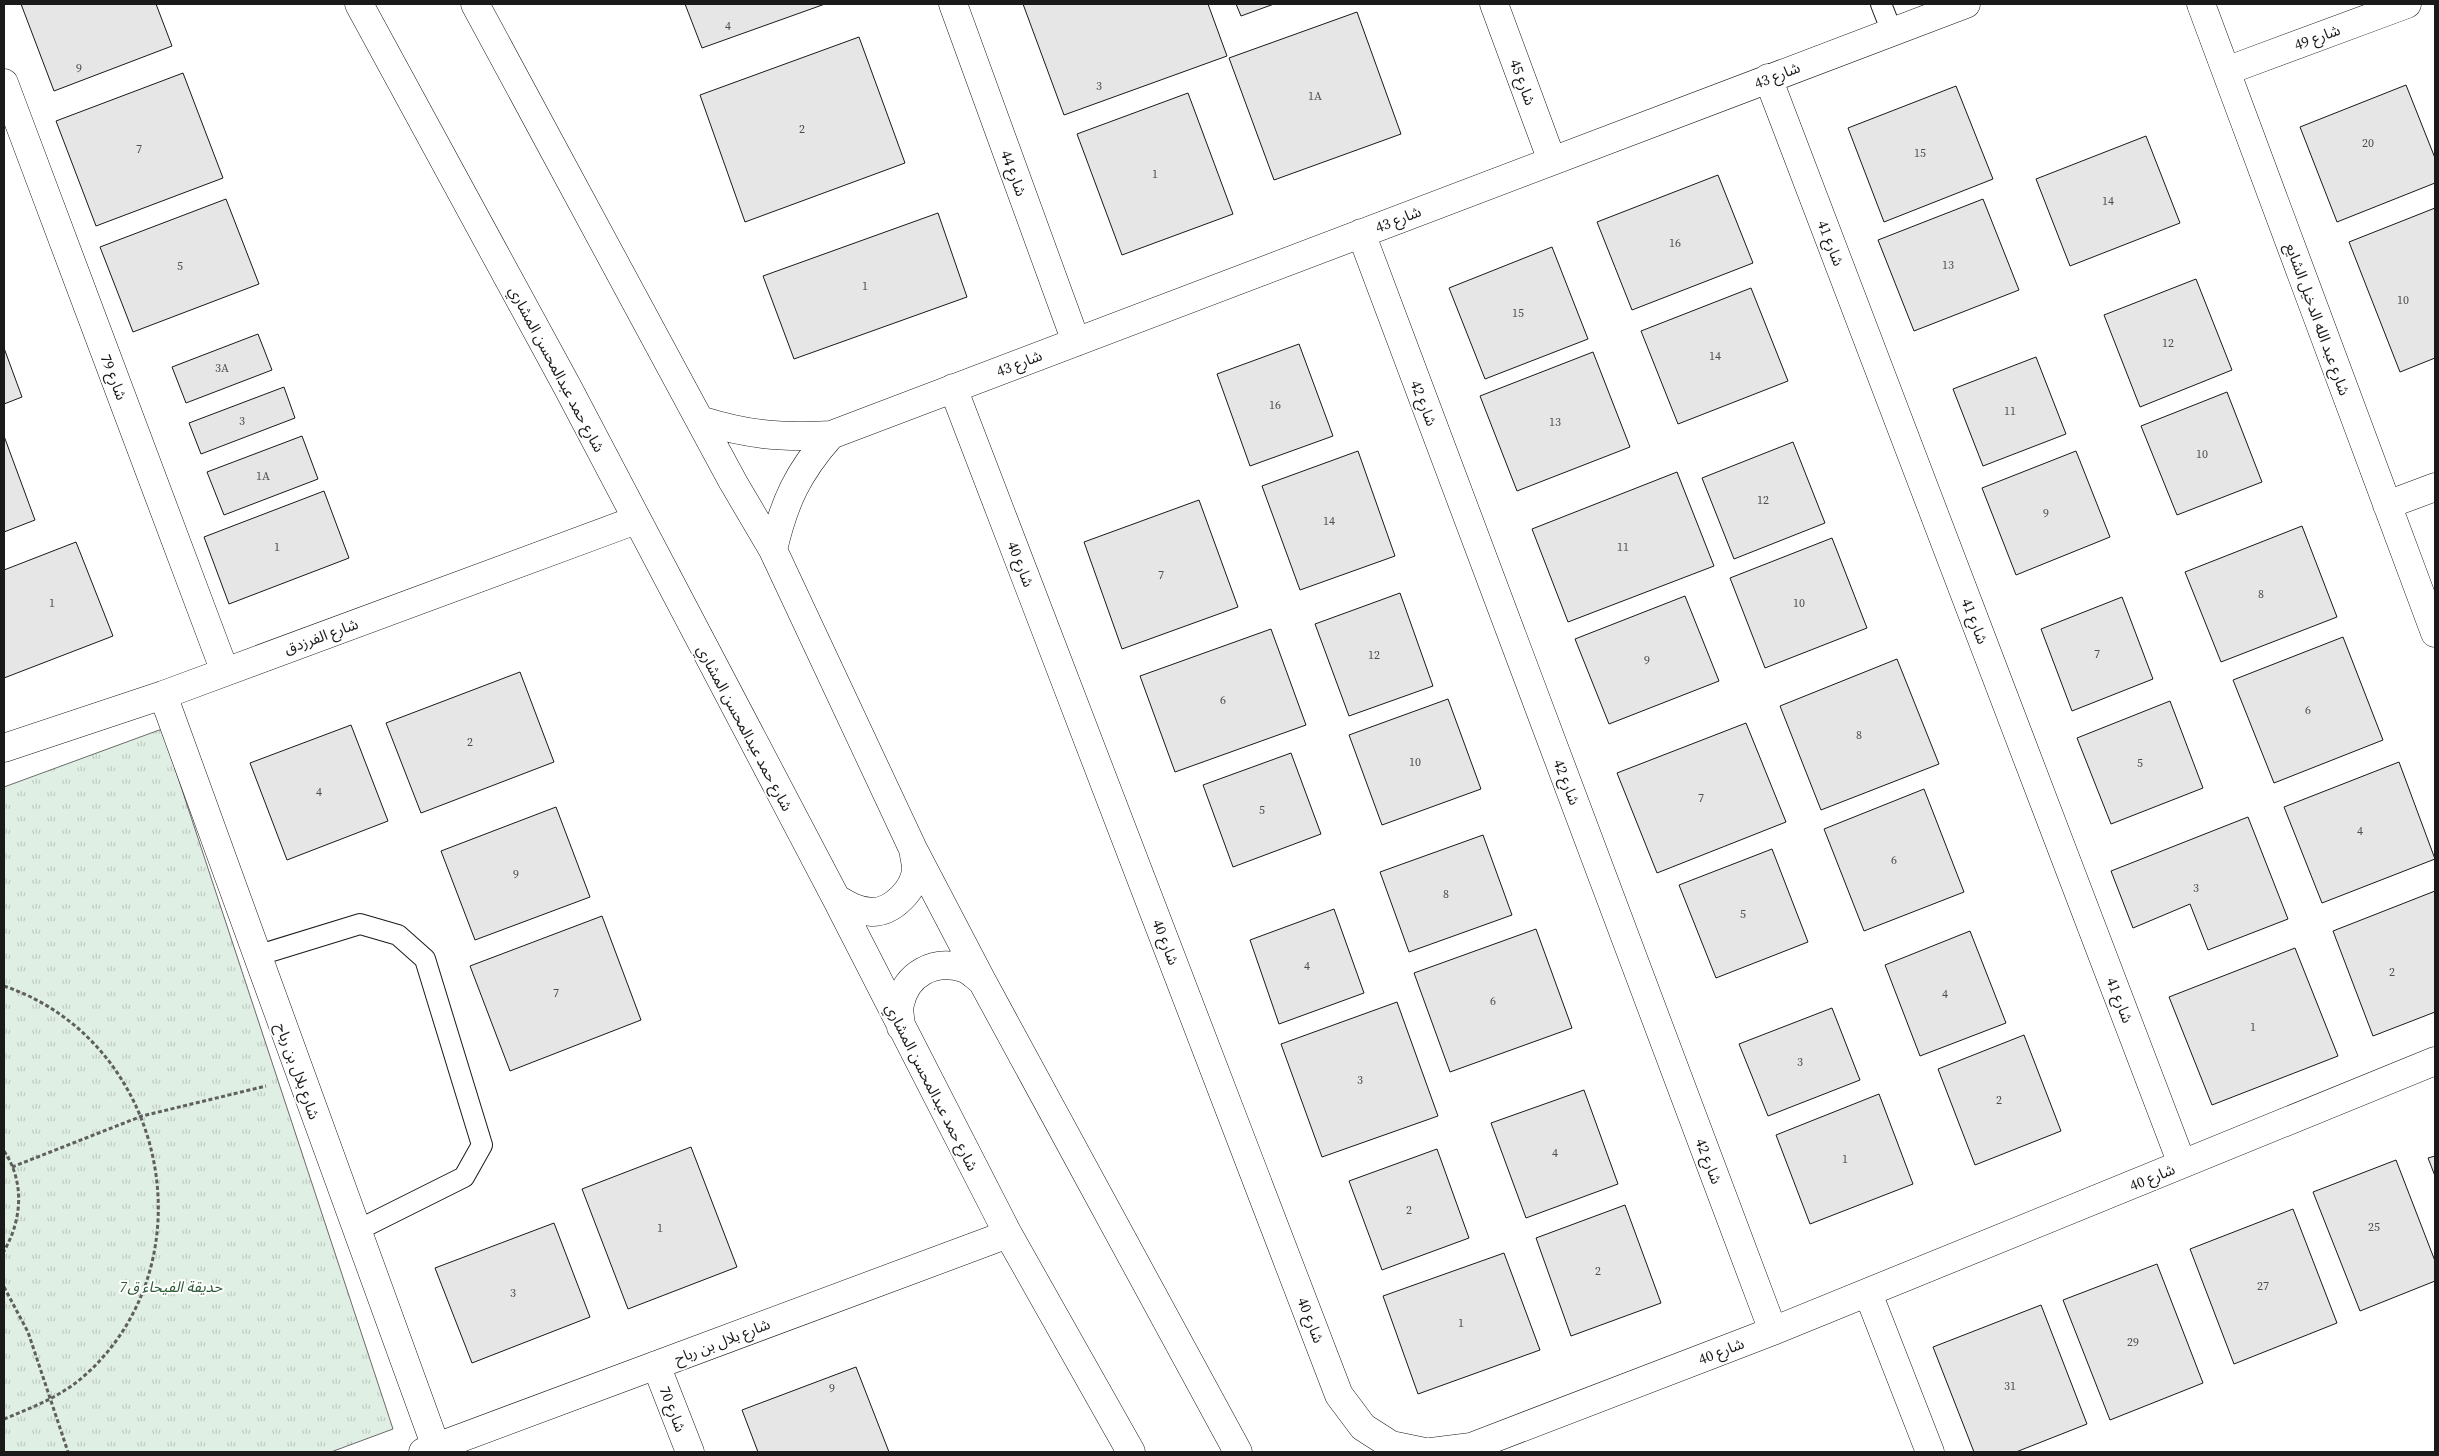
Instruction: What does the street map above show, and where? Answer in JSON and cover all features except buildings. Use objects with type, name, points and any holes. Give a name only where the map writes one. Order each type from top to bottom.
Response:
[{"type":"street","name":"شارع حمد عبدالمحسن المشاري","points":[[359,4],[568,388],[836,898],[1008,1234],[1130,1452]]},
{"type":"street","points":[[475,4],[700,420],[773,550],[913,849],[982,981],[1238,1452]]},
{"type":"street","name":"شارع 44","points":[[953,4],[1076,342]]},
{"type":"street","name":"شارع 45","points":[[1494,4],[1552,161]]},
{"type":"street","name":"شارع 43","points":[[700,420],[731,430],[764,436],[831,435],[1966,4]]},
{"type":"street","name":"شارع عبد الله الدخيل الشايع","points":[[2201,4],[2435,633]]},
{"type":"street","name":"شارع 49","points":[[2226,71],[2407,4]]},
{"type":"street","name":"شارع 41","points":[[1768,78],[2182,1164]]},
{"type":"street","name":"شارع 79","points":[[4,82],[225,672]]},
{"type":"street","name":"شارع 42","points":[[1360,233],[1773,1331]]},
{"type":"street","name":"شارع 40","points":[[953,388],[1340,1395],[1363,1427],[1391,1444],[1425,1452]]},
{"type":"street","name":"شارع 43","points":[[773,550],[780,518],[792,487],[809,460],[831,435]]},
{"type":"street","points":[[2387,505],[2435,487]]},
{"type":"street","name":"شارع الفرزدق","points":[[4,748],[163,695],[636,520]]},
{"type":"street","name":"شارع بلال بن رباح","points":[[163,695],[356,1230],[429,1450],[1008,1234]]},
{"type":"street","points":[[836,898],[853,909],[874,912],[894,904],[909,890],[916,870],[913,849]]},
{"type":"street","points":[[901,1028],[899,1006],[906,985],[922,970],[943,964],[950,965],[965,968],[982,981]]},
{"type":"street","name":"شارع 40","points":[[1431,1452],[1471,1447],[1773,1331],[2435,1061]]},
{"type":"street","points":[[1868,1293],[1930,1452]]},
{"type":"street","name":"شارع 70","points":[[656,1365],[690,1452]]},
{"type":"lane","points":[[1881,4],[1892,32]]},
{"type":"lane","points":[[256,956],[360,924],[398,936],[425,959],[482,1145],[464,1177],[356,1230]]},
{"type":"path","points":[[4,986],[50,1008],[80,1029],[105,1055],[126,1084],[142,1116],[154,1155],[159,1195],[158,1236],[148,1276],[133,1312],[111,1346],[83,1376],[49,1400],[4,1419]]},
{"type":"path","points":[[12,1167],[142,1116],[300,1077]]},
{"type":"path","points":[[4,1151],[12,1167],[19,1192],[19,1206],[14,1232],[4,1250]]},
{"type":"path","points":[[4,1287],[28,1332],[49,1400],[68,1452]]},
{"type":"green space","name":"حديقة الفيحاء ق7","points":[[162,729],[393,1429],[331,1452],[4,1452],[4,787]]}]
